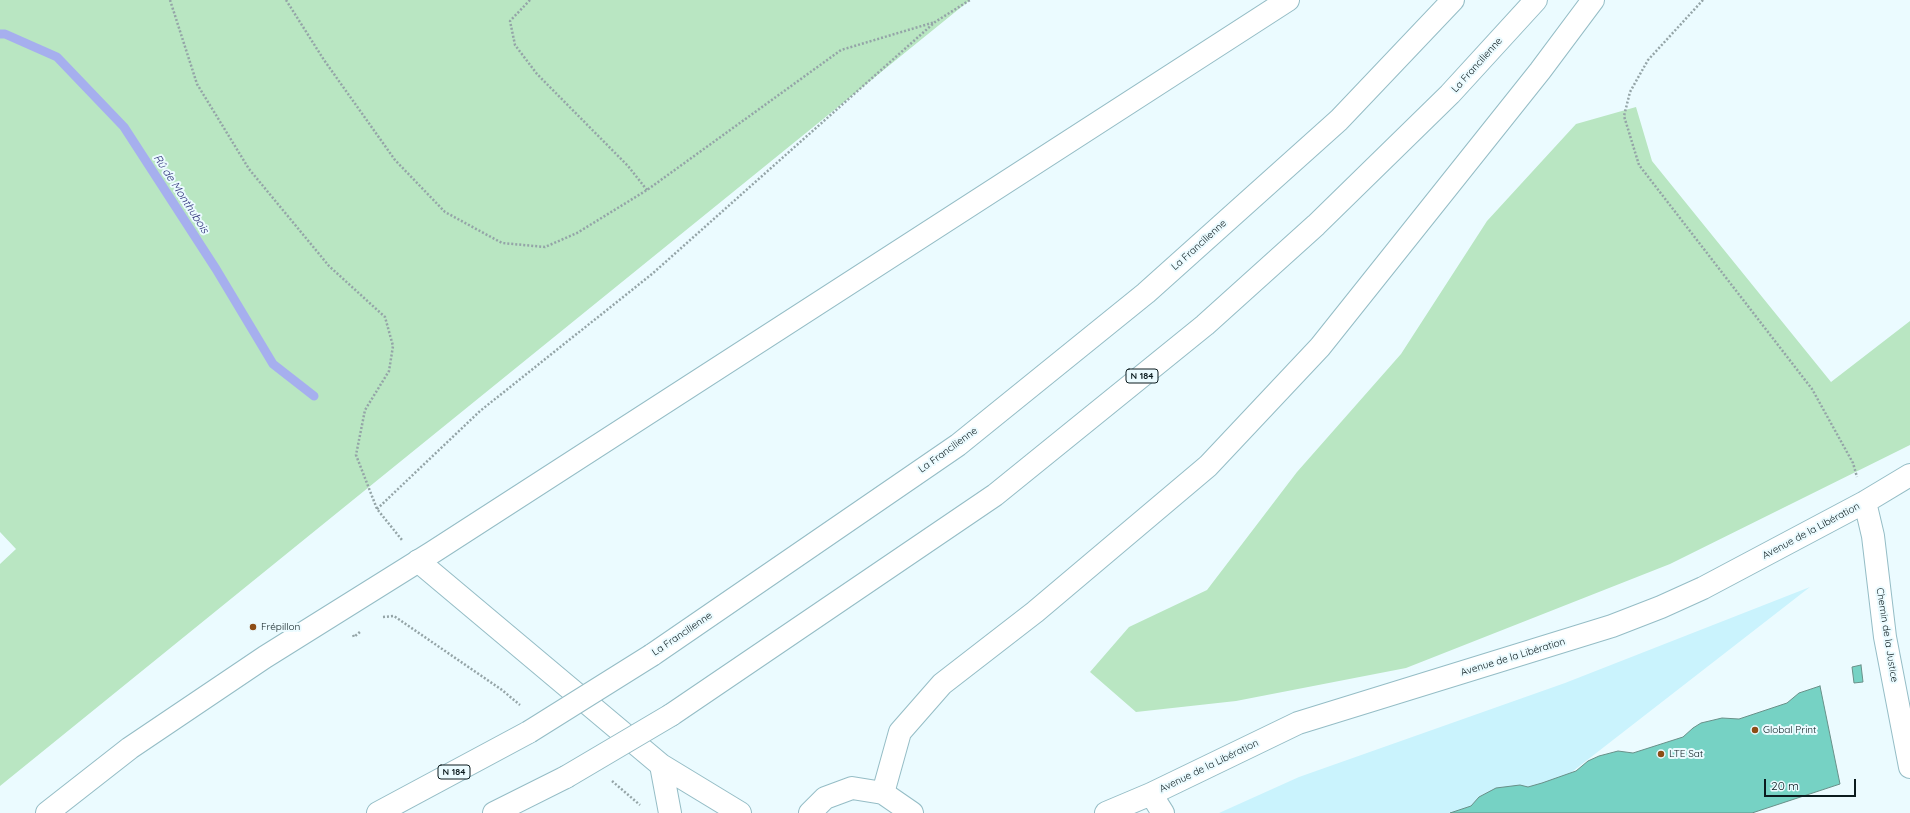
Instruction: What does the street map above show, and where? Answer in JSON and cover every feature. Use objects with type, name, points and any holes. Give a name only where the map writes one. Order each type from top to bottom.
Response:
[{"type":"main road","points":[[47,813],[130,748],[265,657],[418,561],[1288,0]]},
{"type":"main road","name":"La Francilienne","points":[[378,813],[529,732],[652,655],[958,445],[1146,293],[1339,120],[1453,0]]},
{"type":"main road","name":"La Francilienne","points":[[494,813],[566,777],[671,715],[995,495],[1205,325],[1316,225],[1450,94],[1536,0]]},
{"type":"main road","points":[[883,793],[900,732],[942,684],[1035,612],[1208,466],[1320,347],[1540,71],[1593,0]]},
{"type":"main road","name":"Avenue de la Libération","points":[[1114,811],[1298,723],[1612,626],[1661,607],[1703,588],[1865,502],[1903,479]]},
{"type":"main road","name":"Chemin de la Justice","points":[[1865,502],[1873,536],[1885,637],[1910,768]]},
{"type":"main road","points":[[418,561],[661,765],[740,813]]},
{"type":"main road","points":[[661,765],[670,813]]},
{"type":"main road","points":[[810,813],[825,798],[852,788],[883,793],[912,813]]},
{"type":"main road","points":[[1151,794],[1163,813]]},
{"type":"path","points":[[170,0],[197,84],[249,169],[329,266],[385,317],[393,346],[389,371],[365,410],[356,456],[377,509],[418,561]]},
{"type":"path","points":[[286,0],[324,60],[395,160],[445,212],[502,244],[545,247],[576,233],[647,190],[841,50],[935,22]]},
{"type":"path","points":[[530,0],[510,21],[515,45],[537,74],[628,166],[647,190]]},
{"type":"path","points":[[377,509],[480,411],[652,274],[935,22],[970,0]]},
{"type":"path","points":[[1703,0],[1648,60],[1630,92],[1624,116],[1639,165],[1812,389],[1852,464],[1865,502]]},
{"type":"path","points":[[335,612],[354,637],[364,629]]},
{"type":"path","points":[[380,617],[394,616],[502,690],[526,710]]},
{"type":"path","points":[[609,778],[644,808]]},
{"type":"shaded area","points":[[1810,587],[1519,813],[1219,813],[1299,777],[1565,683]]},
{"type":"green space","points":[[0,0],[970,0],[0,786],[0,564],[16,549],[0,532]]},
{"type":"green space","points":[[1636,107],[1652,161],[1831,382],[1910,321],[1910,445],[1670,564],[1406,668],[1236,701],[1136,712],[1090,672],[1129,627],[1207,590],[1297,472],[1401,354],[1487,221],[1576,124]]},
{"type":"building","points":[[1861,665],[1863,682],[1854,683],[1852,667]]},
{"type":"building","points":[[1820,686],[1840,784],[1752,813],[1450,813],[1471,806],[1479,797],[1496,788],[1520,785],[1528,787],[1542,783],[1576,771],[1588,761],[1599,756],[1618,751],[1633,753],[1683,737],[1701,723],[1722,718],[1739,719],[1787,703],[1799,693]]},
{"type":"waterway","name":"Rû de Monthubois","points":[[0,34],[5,34],[57,57],[124,127],[216,269],[273,364],[314,396]]},
{"type":"place","name":"Frépillon","points":[[253,627]]},
{"type":"place","name":"Global Print","points":[[1755,730]]},
{"type":"place","name":"LTE Sat","points":[[1661,754]]}]
